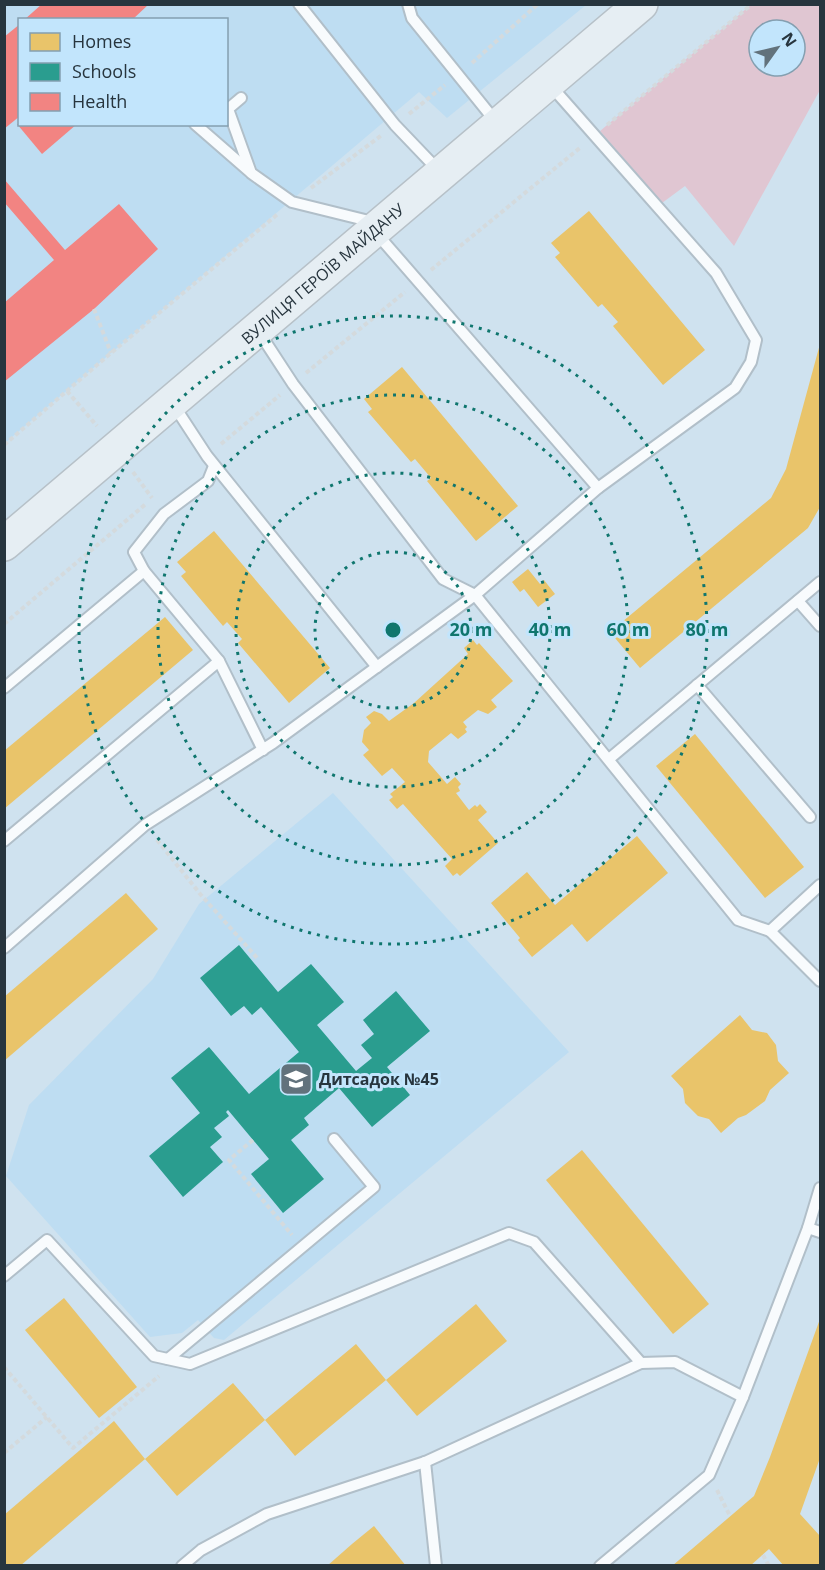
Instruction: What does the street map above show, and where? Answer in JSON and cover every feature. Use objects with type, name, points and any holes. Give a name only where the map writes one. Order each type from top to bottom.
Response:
[{"type":"main road","name":"ВУЛИЦЯ ГЕРОЇВ МАЙДАНУ","points":[[7,538],[378,228],[641,4]]},
{"type":"lane","points":[[299,4],[395,125],[441,173]]},
{"type":"lane","points":[[408,4],[412,18],[498,125]]},
{"type":"lane","points":[[4,948],[145,825],[262,750],[476,595],[598,488],[735,388],[751,362],[756,340],[716,273],[548,83]]},
{"type":"lane","points":[[241,98],[228,110],[251,173]]},
{"type":"lane","points":[[197,126],[251,173],[292,202],[378,228],[418,281],[598,488]]},
{"type":"lane","points":[[258,329],[293,384],[443,579],[476,595],[738,920],[770,931],[820,981]]},
{"type":"lane","points":[[171,401],[214,466],[377,667]]},
{"type":"lane","points":[[214,466],[208,481],[164,514],[134,552],[144,570],[219,661],[262,750]]},
{"type":"lane","points":[[4,688],[144,570]]},
{"type":"lane","points":[[609,759],[820,582]]},
{"type":"lane","points":[[798,601],[820,626]]},
{"type":"lane","points":[[4,841],[219,661]]},
{"type":"lane","points":[[697,685],[810,817]]},
{"type":"lane","points":[[770,931],[820,885]]},
{"type":"lane","points":[[168,1359],[374,1187],[334,1139]]},
{"type":"lane","points":[[600,1566],[709,1475],[743,1397],[808,1228],[820,1188]]},
{"type":"lane","points":[[808,1228],[820,1232]]},
{"type":"lane","points":[[4,1276],[47,1240],[154,1356],[190,1364],[509,1233],[534,1242],[641,1363]]},
{"type":"lane","points":[[182,1566],[201,1550],[267,1514],[425,1462],[641,1363],[675,1362],[743,1397]]},
{"type":"lane","points":[[425,1462],[436,1566]]},
{"type":"path","points":[[4,445],[292,202],[458,75],[538,4]]},
{"type":"path","points":[[207,456],[752,4]]},
{"type":"path","points":[[94,309],[111,353]]},
{"type":"path","points":[[4,624],[161,491]]},
{"type":"path","points":[[145,825],[201,895],[259,960]]},
{"type":"path","points":[[253,1140],[229,1160],[302,1247]]},
{"type":"path","points":[[4,1367],[73,1448],[165,1371],[168,1359]]},
{"type":"path","points":[[4,1453],[46,1417]]},
{"type":"path","points":[[709,1475],[730,1516]]},
{"type":"path","points":[[763,1555],[769,1566]]},
{"type":"shaded area","points":[[752,4],[820,5],[820,90],[734,246],[685,186],[662,203],[600,131]]},
{"type":"shaded area","points":[[5,5],[586,5],[447,118],[419,92],[5,443]]},
{"type":"shaded area","name":"Дитсадок №45","points":[[333,793],[569,1052],[224,1340],[214,1338],[198,1320],[182,1333],[150,1337],[6,1176],[29,1105],[153,979],[199,904]]},
{"type":"building: Homes","points":[[589,211],[705,350],[663,385],[613,326],[618,322],[602,304],[598,307],[555,257],[560,253],[551,243]]},
{"type":"building: Homes","points":[[820,344],[820,507],[808,528],[640,668],[610,632],[771,498],[786,469]]},
{"type":"building: Homes","points":[[402,367],[518,506],[476,541],[427,481],[431,478],[415,459],[411,462],[368,412],[372,409],[364,399]]},
{"type":"building: Homes","points":[[214,531],[330,668],[289,703],[238,643],[242,639],[227,622],[223,626],[181,576],[186,572],[177,562]]},
{"type":"building: Homes","points":[[528,569],[540,584],[544,580],[555,594],[538,607],[524,589],[520,592],[512,582]]},
{"type":"building: Homes","points":[[165,617],[193,650],[4,809],[4,751]]},
{"type":"building: Homes","points":[[473,640],[477,645],[479,643],[513,681],[491,700],[497,707],[488,714],[478,710],[463,722],[467,727],[465,729],[467,732],[458,739],[451,733],[429,751],[428,762],[447,784],[455,777],[461,784],[458,787],[460,791],[456,793],[469,810],[480,804],[487,812],[478,820],[498,843],[460,876],[457,873],[453,876],[445,866],[452,859],[403,804],[397,809],[389,800],[393,797],[390,794],[405,782],[392,768],[382,776],[363,755],[369,750],[362,742],[364,730],[371,723],[366,717],[374,711],[382,714],[389,721],[414,703],[468,654],[464,648]]},
{"type":"building: Homes","points":[[695,734],[804,867],[765,898],[656,766]]},
{"type":"building: Homes","points":[[637,836],[668,873],[587,942],[572,924],[532,957],[518,940],[520,938],[491,903],[527,872],[555,905]]},
{"type":"building: Homes","points":[[126,893],[158,929],[4,1061],[4,997]]},
{"type":"building: Homes","points":[[740,1015],[752,1030],[767,1033],[776,1045],[778,1061],[789,1073],[770,1090],[765,1101],[738,1118],[721,1133],[709,1119],[698,1116],[685,1103],[683,1089],[671,1076]]},
{"type":"building: Homes","points":[[582,1150],[709,1304],[673,1334],[546,1180]]},
{"type":"building: Homes","points":[[64,1298],[137,1387],[99,1418],[25,1330]]},
{"type":"building: Homes","points":[[476,1304],[507,1341],[417,1416],[386,1380]]},
{"type":"building: Homes","points":[[820,1319],[820,1458],[800,1514],[820,1536],[820,1566],[784,1566],[769,1549],[750,1566],[672,1566],[754,1496]]},
{"type":"building: Homes","points":[[356,1344],[386,1380],[295,1456],[265,1420]]},
{"type":"building: Homes","points":[[233,1383],[265,1420],[177,1496],[145,1459]]},
{"type":"building: Homes","points":[[114,1421],[145,1459],[20,1566],[4,1566],[4,1515]]},
{"type":"building: Homes","points":[[374,1526],[406,1566],[327,1566],[352,1544]]},
{"type":"building: Schools","points":[[239,945],[278,992],[311,964],[344,1002],[317,1025],[356,1071],[372,1058],[361,1045],[374,1034],[363,1020],[396,991],[430,1031],[387,1067],[410,1095],[372,1127],[339,1088],[304,1118],[309,1125],[291,1140],[324,1179],[283,1213],[251,1174],[269,1159],[228,1110],[226,1112],[229,1116],[214,1128],[222,1137],[210,1147],[223,1162],[183,1197],[149,1156],[200,1113],[171,1078],[209,1047],[249,1094],[299,1052],[261,1007],[252,1015],[244,1006],[231,1016],[200,978]]},
{"type":"building: Health","points":[[42,4],[149,4],[134,18],[26,18]]},
{"type":"building: Health","points":[[18,26],[18,118],[4,129],[4,37]]},
{"type":"building: Health","points":[[19,126],[75,126],[42,154]]},
{"type":"building: Health","points":[[4,179],[65,250],[119,204],[158,249],[94,309],[4,382],[4,303],[54,260],[4,202]]},
{"type":"place","name":"Дитсадок №45","points":[[296,1079]]}]
